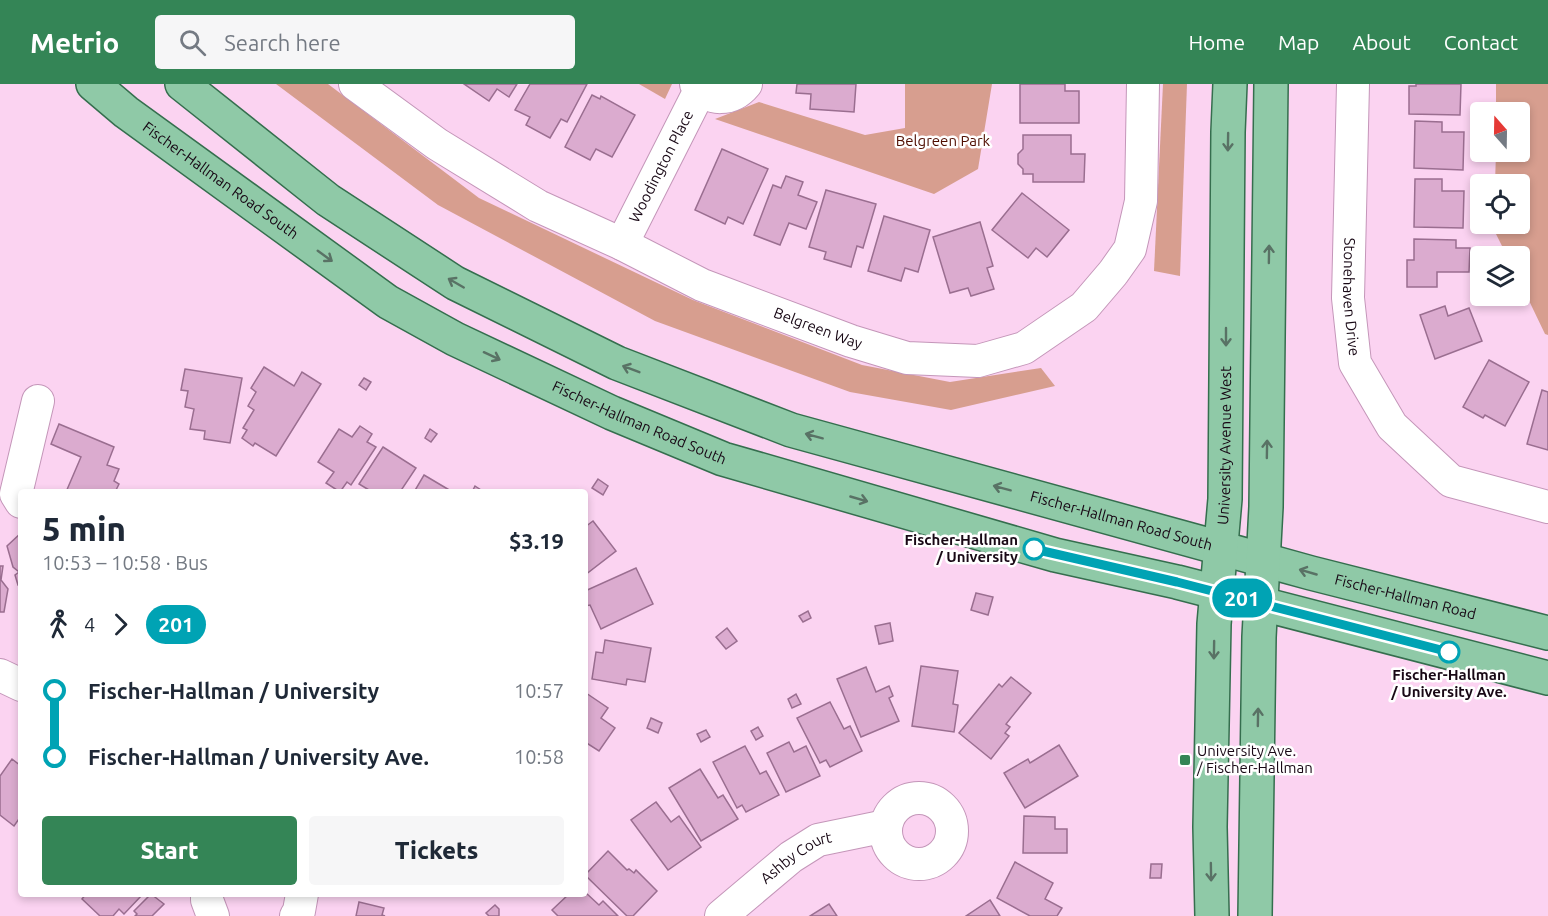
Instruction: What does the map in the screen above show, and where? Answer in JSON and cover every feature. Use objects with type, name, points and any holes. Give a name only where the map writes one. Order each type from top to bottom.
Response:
[{"type":"main road","name":"Fischer-Hallman Road South","points":[[93,84],[126,112],[388,302],[455,339],[612,413],[723,459],[796,481],[1055,555],[1261,603]]},
{"type":"main road","name":"Fischer-Hallman Road South","points":[[182,84],[328,200],[455,283],[617,363],[791,430],[1264,559]]},
{"type":"main road","name":"University Avenue West","points":[[1212,916],[1214,624],[1225,499],[1230,84]]},
{"type":"main road","points":[[1255,916],[1261,603],[1266,507],[1271,84]]},
{"type":"main road","name":"Fischer-Hallman Road","points":[[1264,559],[1322,576],[1548,633]]},
{"type":"main road","points":[[1261,603],[1548,678]]},
{"type":"street","name":"Belgreen Way","points":[[355,84],[437,144],[538,206],[622,244],[702,285],[851,341],[907,358],[978,361],[1024,348],[1084,307],[1130,249],[1141,201],[1143,84]]},
{"type":"street","name":"Woodington Place","points":[[622,244],[698,87],[710,96],[723,98],[734,95],[746,84]]},
{"type":"street","name":"Stonehaven Drive","points":[[1353,84],[1348,298],[1355,363],[1392,426],[1451,481],[1548,507]]},
{"type":"street","points":[[18,497],[16,494],[38,401]]},
{"type":"street","points":[[0,675],[18,684]]},
{"type":"street","name":"Ashby Court","points":[[721,916],[791,857],[818,840],[886,826]]},
{"type":"street","points":[[207,897],[213,916]]},
{"type":"street","points":[[296,916],[301,897]]},
{"type":"green space","points":[[276,84],[328,84],[479,198],[693,300],[862,365],[950,382],[1041,368],[1055,386],[951,410],[850,392],[655,321],[438,205]]},
{"type":"green space","points":[[639,84],[672,84],[665,99]]},
{"type":"green space","name":"Belgreen Park","points":[[905,84],[992,84],[978,169],[934,194],[715,119],[759,102],[865,135],[905,128]]},
{"type":"green space","points":[[1163,84],[1187,84],[1180,276],[1154,271]]},
{"type":"green space","points":[[1496,84],[1548,84],[1548,335],[1545,334],[1530,303],[1530,246],[1502,246],[1496,234],[1530,234],[1530,174],[1495,174],[1496,162],[1530,162],[1530,102],[1496,102]]},
{"type":"building","points":[[464,84],[517,84],[509,97],[497,89],[489,101]]},
{"type":"building","points":[[530,84],[587,84],[567,122],[561,119],[550,138],[526,125],[530,117],[515,110]]},
{"type":"building","points":[[797,84],[856,84],[854,112],[810,109],[811,94],[796,93]]},
{"type":"building","points":[[1020,84],[1065,84],[1065,91],[1079,91],[1079,123],[1020,123]]},
{"type":"building","points":[[1416,84],[1461,84],[1460,115],[1409,114],[1409,86],[1416,86]]},
{"type":"building","points":[[592,95],[600,99],[601,96],[635,115],[612,157],[596,149],[590,160],[565,147]]},
{"type":"building","points":[[1415,121],[1442,122],[1442,132],[1464,132],[1463,170],[1414,168]]},
{"type":"building","points":[[1023,135],[1071,135],[1071,154],[1085,154],[1084,182],[1033,182],[1033,174],[1023,174],[1023,169],[1018,164],[1018,154],[1023,149]]},
{"type":"building","points":[[722,149],[768,169],[743,224],[728,217],[725,224],[695,210]]},
{"type":"building","points":[[786,176],[803,182],[798,195],[817,202],[806,229],[789,223],[780,245],[754,235],[773,185],[781,188]]},
{"type":"building","points":[[1415,179],[1442,179],[1442,191],[1464,191],[1463,228],[1414,227]]},
{"type":"building","points":[[826,190],[876,204],[863,248],[857,246],[851,267],[824,259],[826,252],[809,247]]},
{"type":"building","points":[[1022,193],[1069,230],[1047,257],[1036,248],[1028,258],[992,230]]},
{"type":"building","points":[[884,216],[930,230],[918,272],[905,268],[901,281],[868,271]]},
{"type":"building","points":[[980,222],[993,266],[987,268],[994,289],[971,296],[968,288],[950,293],[933,237]]},
{"type":"building","points":[[1414,239],[1456,240],[1456,248],[1470,248],[1469,272],[1437,272],[1437,287],[1407,287],[1407,260],[1414,260]]},
{"type":"building","points":[[1445,306],[1448,316],[1469,308],[1482,341],[1435,359],[1420,315]]},
{"type":"building","points":[[1489,360],[1529,382],[1505,426],[1463,407]]},
{"type":"building","points":[[264,367],[294,386],[302,372],[321,384],[276,456],[255,443],[253,446],[242,438],[247,430],[243,428],[254,410],[248,406],[256,392],[251,388]]},
{"type":"building","points":[[185,369],[242,378],[230,443],[204,439],[205,431],[190,429],[194,409],[185,407],[188,391],[181,390]]},
{"type":"building","points":[[364,378],[371,382],[366,390],[359,385]]},
{"type":"building","points":[[1542,390],[1548,392],[1548,450],[1527,444]]},
{"type":"building","points":[[59,424],[114,447],[107,465],[119,469],[114,481],[119,484],[116,489],[67,489],[81,457],[51,444]]},
{"type":"building","points":[[360,426],[372,434],[367,442],[376,447],[351,485],[347,482],[342,489],[335,489],[326,483],[334,472],[318,462],[339,429],[352,437]]},
{"type":"building","points":[[430,429],[437,434],[431,442],[425,438]]},
{"type":"building","points":[[383,447],[416,468],[402,489],[367,489],[359,484]]},
{"type":"building","points":[[424,475],[448,489],[416,489]]},
{"type":"building","points":[[598,479],[608,486],[603,495],[592,488]]},
{"type":"building","points":[[593,521],[616,551],[588,573],[588,525]]},
{"type":"building","points":[[18,536],[18,571],[13,567],[7,546]]},
{"type":"building","points":[[0,566],[3,566],[1,580],[8,589],[4,612],[0,612]]},
{"type":"building","points":[[636,568],[653,604],[601,629],[590,605],[588,605],[588,590]]},
{"type":"building","points":[[976,593],[993,597],[988,615],[971,610]]},
{"type":"building","points":[[808,611],[811,618],[803,622],[799,616]]},
{"type":"building","points":[[890,623],[893,641],[879,644],[875,626]]},
{"type":"building","points":[[727,628],[737,641],[726,649],[716,637]]},
{"type":"building","points":[[605,640],[651,648],[645,682],[627,679],[626,685],[592,679],[596,652],[603,653]]},
{"type":"building","points":[[921,666],[958,671],[953,704],[958,705],[954,732],[912,726]]},
{"type":"building","points":[[866,667],[876,692],[889,686],[893,696],[889,698],[899,721],[861,737],[837,679]]},
{"type":"building","points":[[1011,677],[1031,693],[1006,724],[1010,727],[1005,733],[1009,736],[991,759],[959,733],[999,684],[1002,687]]},
{"type":"building","points":[[588,694],[608,708],[601,718],[615,728],[599,751],[588,744]]},
{"type":"building","points":[[796,694],[801,704],[792,708],[788,699]]},
{"type":"building","points":[[830,702],[844,729],[850,726],[862,751],[830,767],[826,760],[820,763],[797,718]]},
{"type":"building","points":[[651,718],[662,723],[658,733],[647,728]]},
{"type":"building","points":[[758,727],[763,736],[756,740],[751,731]]},
{"type":"building","points":[[706,730],[710,737],[701,742],[697,734]]},
{"type":"building","points":[[789,742],[794,752],[806,746],[820,776],[786,792],[767,753]]},
{"type":"building","points":[[1059,745],[1078,776],[1025,808],[1004,773],[1028,759],[1030,763]]},
{"type":"building","points":[[745,746],[760,774],[766,771],[779,795],[746,812],[742,805],[737,808],[713,762]]},
{"type":"building","points":[[12,759],[18,764],[18,820],[14,826],[0,815],[0,776]]},
{"type":"building","points":[[700,769],[718,798],[723,795],[738,819],[701,841],[669,788]]},
{"type":"building","points":[[656,802],[671,822],[679,816],[701,847],[668,870],[631,820]]},
{"type":"building","points":[[1024,816],[1055,817],[1055,829],[1067,829],[1067,853],[1023,853]]},
{"type":"building","points":[[608,851],[627,870],[634,873],[636,870],[657,891],[633,916],[627,916],[588,878],[588,872]]},
{"type":"building","points":[[1015,862],[1053,883],[1045,899],[1062,908],[1057,916],[1030,916],[997,898]]},
{"type":"building","points":[[1151,864],[1162,864],[1161,878],[1150,878]]},
{"type":"building","points":[[588,895],[599,905],[603,901],[618,916],[558,916],[552,910],[566,897],[588,897]]},
{"type":"building","points":[[84,897],[140,897],[124,914],[119,909],[113,916],[100,916],[82,899]]},
{"type":"building","points":[[148,897],[155,897],[164,904],[152,916],[135,916],[137,914],[134,911]]},
{"type":"building","points":[[990,900],[1000,916],[966,916]]},
{"type":"building","points":[[359,902],[384,908],[382,915],[385,916],[356,916]]},
{"type":"building","points":[[829,904],[837,916],[810,916]]},
{"type":"building","points":[[495,905],[499,909],[499,916],[489,916],[486,913]]},
{"type":"bus line","name":"201","points":[[1034,549],[1177,582],[1449,652]]},
{"type":"place","name":"Fischer-Hallman / University","points":[[1034,549]]},
{"type":"place","name":"Fischer-Hallman / University Ave.","points":[[1449,652]]},
{"type":"place","name":"University Ave. / Fischer-Hallman","points":[[1185,760]]}]
